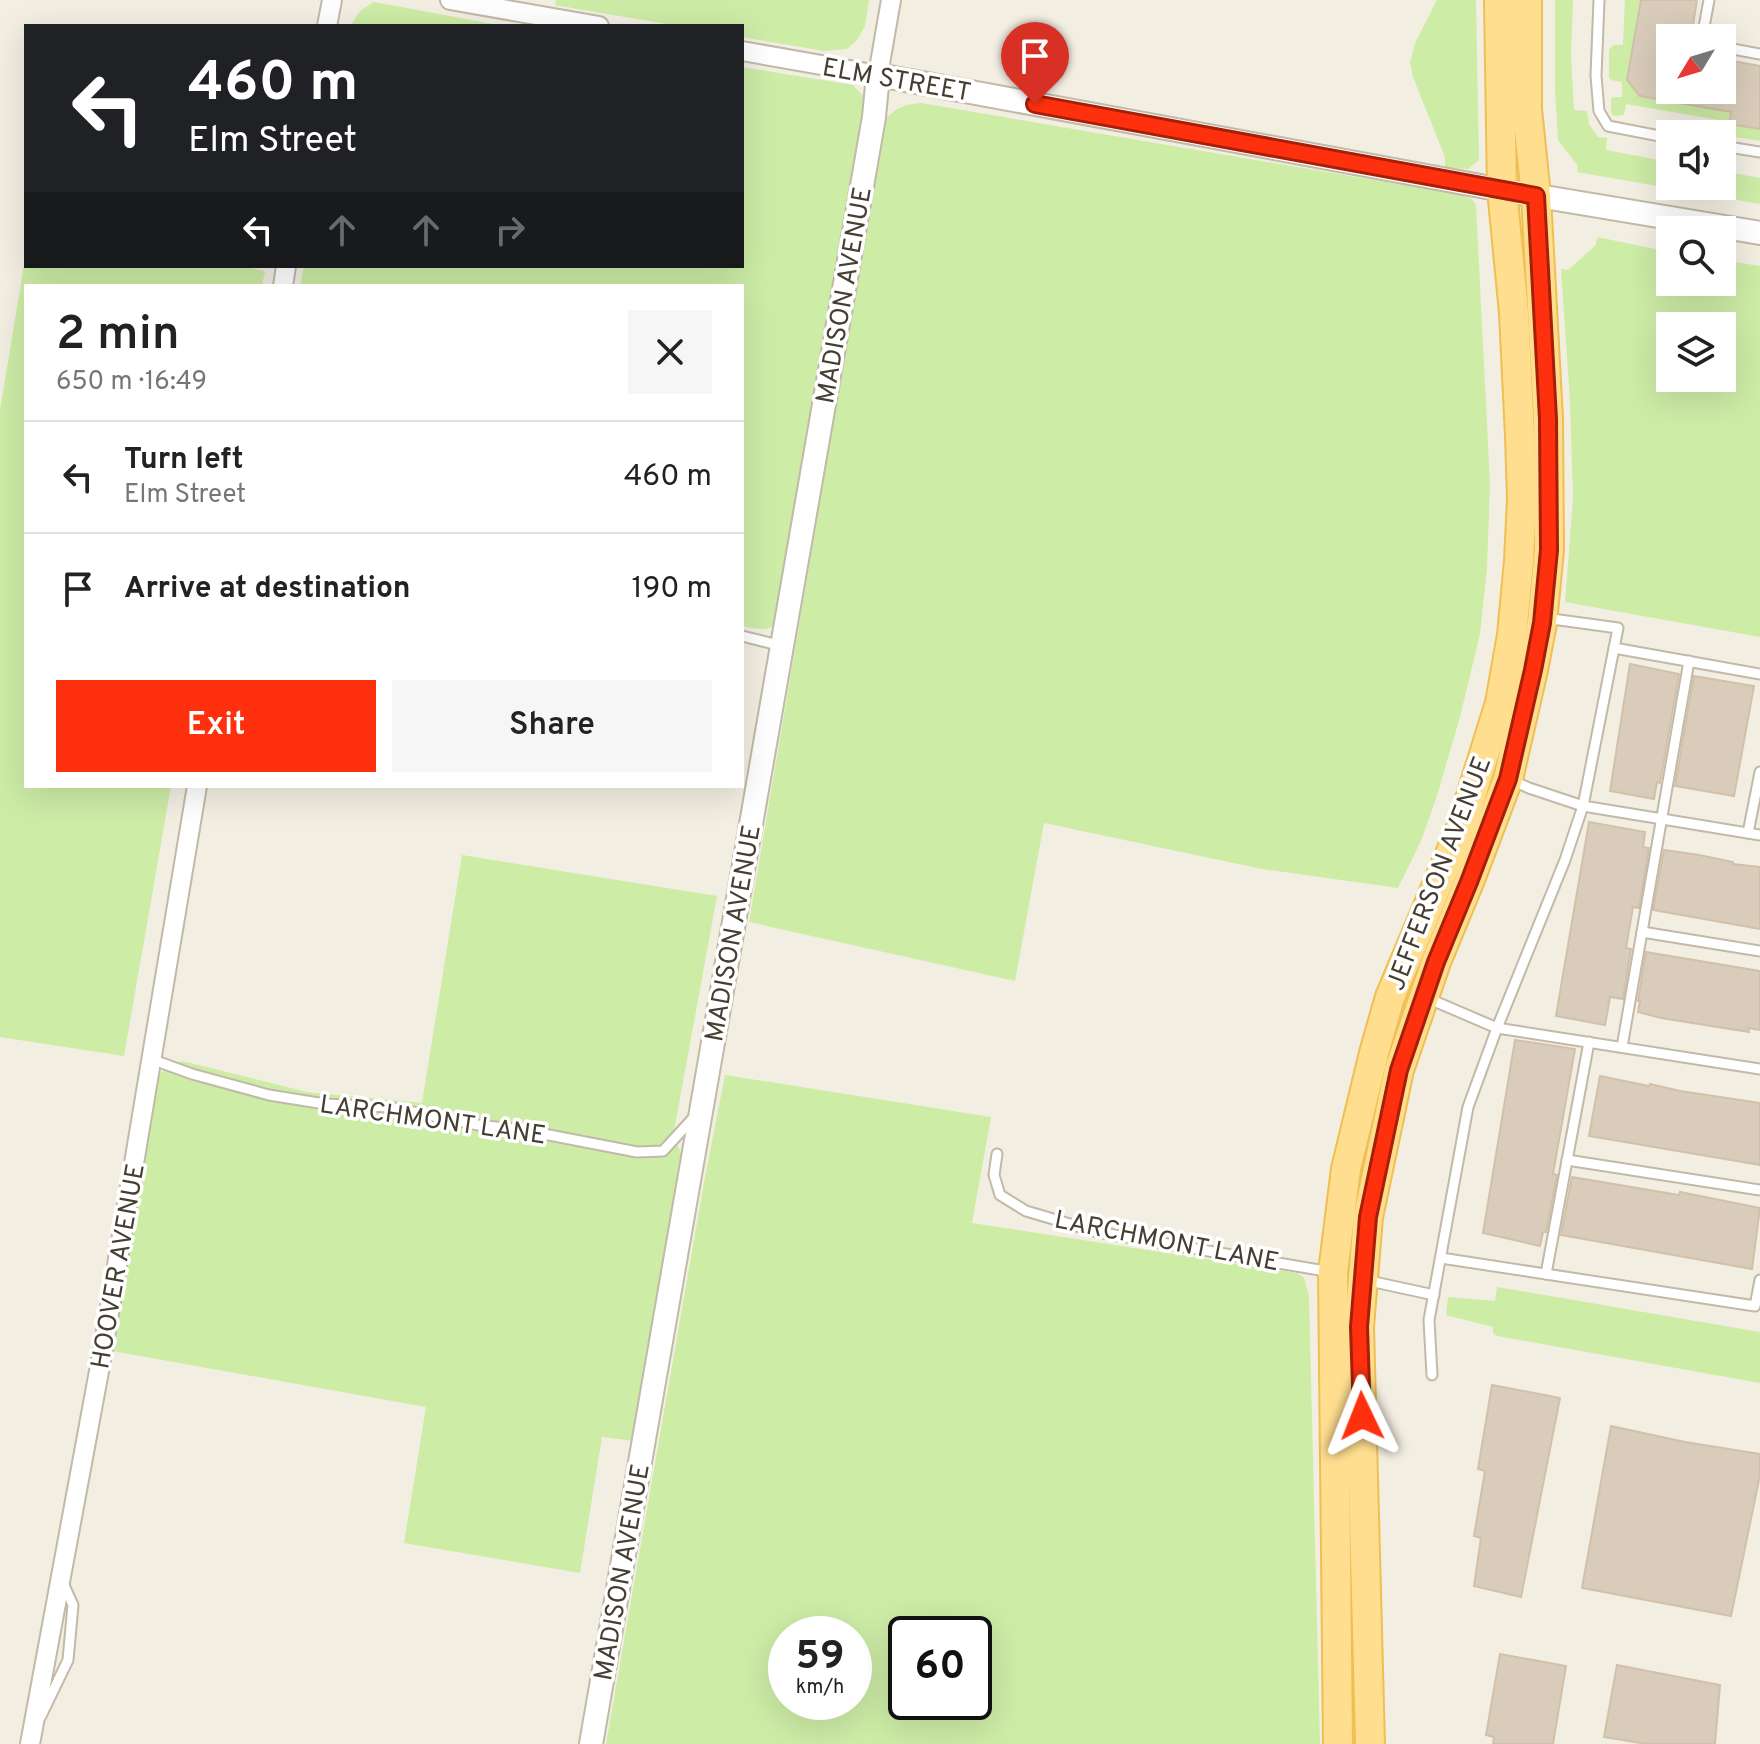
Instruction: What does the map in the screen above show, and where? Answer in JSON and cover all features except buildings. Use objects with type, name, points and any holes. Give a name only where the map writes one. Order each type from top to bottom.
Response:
[{"type":"main road","name":"JEFFERSON AVENUE","points":[[1338,1744],[1333,1272],[1346,1169],[1390,997],[1461,828],[1500,703],[1512,635],[1519,561],[1521,452],[1514,313],[1502,190],[1499,0]]},
{"type":"main road","name":"JEFFERSON AVENUE","points":[[1370,1744],[1359,1327],[1368,1217],[1399,1070],[1508,779],[1533,670],[1549,550],[1548,419],[1536,196],[1527,109],[1527,0]]},
{"type":"main road","points":[[1508,779],[1499,771],[1514,684],[1512,635]]},
{"type":"main road","points":[[1338,1699],[1352,1744]]},
{"type":"street","points":[[327,24],[332,0]]},
{"type":"street","points":[[450,0],[525,6],[592,24]]},
{"type":"street","points":[[878,75],[891,0]]},
{"type":"street","name":"ELM STREET","points":[[744,51],[1502,190],[1760,233]]},
{"type":"street","name":"MADISON AVENUE","points":[[591,1744],[872,133],[878,75]]},
{"type":"street","name":"HOOVER AVENUE","points":[[30,1744],[102,1355],[197,788]]},
{"type":"lane","points":[[1599,0],[1596,76],[1599,111],[1608,126],[1656,135]]},
{"type":"lane","points":[[1705,24],[1709,0]]},
{"type":"lane","points":[[1736,50],[1760,54]]},
{"type":"lane","points":[[1736,148],[1760,152]]},
{"type":"lane","points":[[1432,1375],[1429,1320],[1468,1107],[1565,860],[1583,806],[1618,628],[1542,617]]},
{"type":"lane","points":[[744,636],[782,646]]},
{"type":"lane","points":[[1614,648],[1760,674]]},
{"type":"lane","points":[[1622,1047],[1689,661]]},
{"type":"lane","points":[[1748,833],[1760,772]]},
{"type":"lane","points":[[1508,779],[1583,806],[1760,835]]},
{"type":"lane","points":[[1642,932],[1760,951]]},
{"type":"lane","points":[[1424,997],[1497,1028],[1760,1069]]},
{"type":"lane","points":[[1546,1274],[1589,1042]]},
{"type":"lane","name":"LARCHMONT LANE","points":[[151,1059],[269,1095],[325,1104],[388,1107],[637,1152],[663,1151],[701,1109]]},
{"type":"lane","name":"LARCHMONT LANE","points":[[997,1154],[994,1175],[1000,1195],[1026,1211],[1097,1232],[1333,1272]]},
{"type":"lane","points":[[1567,1160],[1760,1190]]},
{"type":"lane","points":[[1441,1258],[1755,1306],[1760,1280]]},
{"type":"lane","points":[[1333,1272],[1434,1295]]},
{"type":"green space","points":[[556,0],[869,0],[865,26],[857,40],[847,49],[824,51],[744,37],[744,24],[666,24],[555,5]]},
{"type":"green space","points":[[1437,0],[1476,0],[1479,160],[1468,169],[1445,168],[1445,157],[1410,62],[1416,41]]},
{"type":"green space","points":[[1555,0],[1573,0],[1571,55],[1574,110],[1587,111],[1589,124],[1598,137],[1607,138],[1606,150],[1656,159],[1656,186],[1577,172],[1578,166],[1558,140]]},
{"type":"green space","points":[[1625,0],[1641,0],[1635,31],[1656,35],[1656,104],[1690,104],[1731,112],[1730,120],[1626,104],[1624,115],[1614,116],[1611,113],[1611,99],[1622,97],[1622,82],[1609,77],[1609,50],[1613,45],[1623,45]]},
{"type":"green space","points":[[374,2],[493,24],[351,24],[360,11]]},
{"type":"green space","points":[[744,67],[853,85],[864,97],[865,109],[776,625],[772,627],[744,626],[744,284],[300,284],[304,268],[744,268]]},
{"type":"green space","points":[[921,103],[1462,195],[1472,199],[1476,205],[1490,484],[1487,568],[1480,634],[1436,799],[1421,841],[1398,888],[1262,869],[1044,823],[1015,981],[749,922],[884,121],[900,108]]},
{"type":"green space","points":[[1736,124],[1760,129],[1760,141],[1736,137]]},
{"type":"green space","points":[[1736,174],[1760,178],[1760,204],[1736,200]]},
{"type":"green space","points":[[1597,237],[1656,249],[1656,296],[1736,296],[1736,262],[1760,266],[1760,637],[1565,602],[1573,498],[1561,269],[1568,270],[1596,245]]},
{"type":"green space","points":[[24,265],[24,268],[249,268],[265,271],[262,284],[24,284],[24,788],[171,788],[124,1056],[0,1037],[0,410]]},
{"type":"green space","points":[[462,855],[717,896],[673,1137],[683,1161],[635,1441],[602,1437],[580,1573],[404,1543],[426,1407],[112,1351],[155,1081],[166,1068],[182,1061],[307,1092],[422,1103]]},
{"type":"green space","points":[[725,1075],[991,1117],[972,1223],[1297,1273],[1304,1278],[1309,1296],[1320,1744],[606,1744]]},
{"type":"green space","points":[[1497,1287],[1760,1332],[1760,1383],[1497,1336],[1493,1333],[1493,1327],[1446,1315],[1448,1297],[1495,1301]]},
{"type":"route","points":[[1035,104],[1536,196],[1548,419],[1549,550],[1542,623],[1508,779],[1436,962],[1399,1070],[1368,1217],[1359,1327],[1362,1416]]}]
